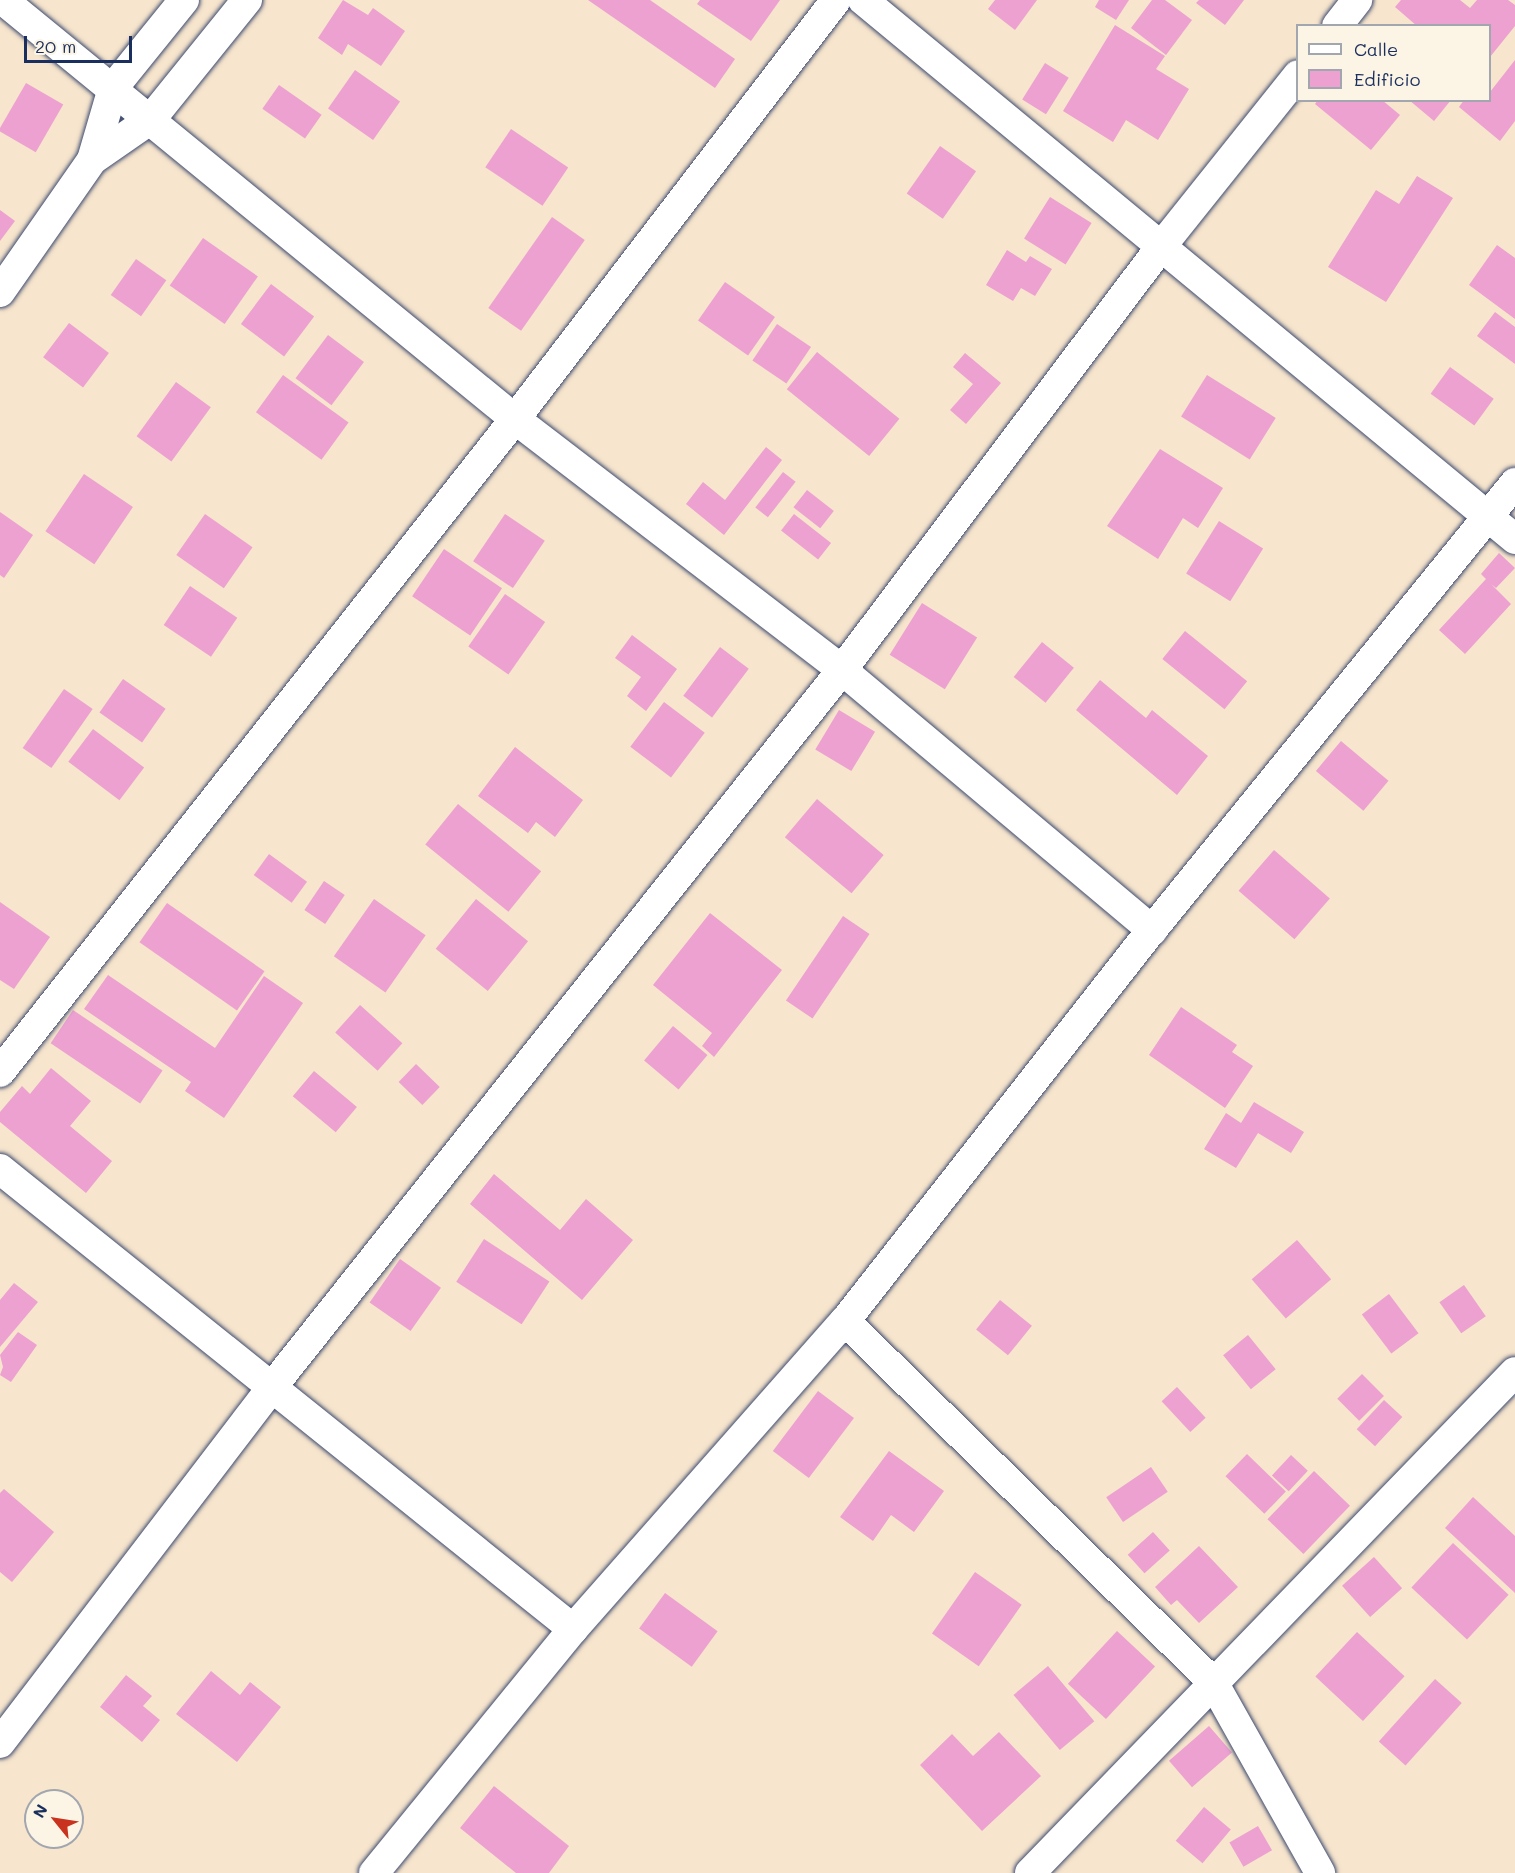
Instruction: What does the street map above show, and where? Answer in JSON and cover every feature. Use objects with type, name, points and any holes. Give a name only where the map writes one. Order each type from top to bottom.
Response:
[{"type":"street","points":[[3,0],[515,419],[842,670],[1152,930]]},
{"type":"street","points":[[0,292],[92,160],[113,88],[184,0]]},
{"type":"street","points":[[92,160],[151,119],[247,0]]},
{"type":"street","points":[[0,1072],[515,419],[836,0]]},
{"type":"street","points":[[862,0],[1515,539]]},
{"type":"street","points":[[1339,24],[1357,0]]},
{"type":"street","points":[[0,1743],[272,1387],[842,670],[1160,248],[1296,78]]},
{"type":"street","points":[[374,1873],[573,1629],[845,1322],[1152,930],[1515,483]]},
{"type":"street","points":[[0,1169],[573,1629]]},
{"type":"street","points":[[845,1322],[1213,1682],[1320,1873]]},
{"type":"street","points":[[1030,1873],[1515,1372]]},
{"type":"building","points":[[343,0],[368,15],[373,8],[405,31],[381,66],[348,44],[342,55],[318,38]]},
{"type":"building","points":[[588,0],[650,0],[735,59],[715,88]]},
{"type":"building","points":[[700,0],[780,0],[751,41],[697,4]]},
{"type":"building","points":[[995,0],[1037,0],[1015,30],[988,9]]},
{"type":"building","points":[[1099,0],[1129,0],[1116,20],[1095,7]]},
{"type":"building","points":[[1152,0],[1165,0],[1192,20],[1166,55],[1131,28]]},
{"type":"building","points":[[1199,0],[1244,0],[1225,25],[1196,3]]},
{"type":"building","points":[[1401,0],[1460,0],[1470,8],[1477,0],[1508,0],[1515,5],[1515,26],[1491,56],[1491,24],[1415,24],[1395,7]]},
{"type":"building","points":[[1115,25],[1165,56],[1156,69],[1189,89],[1158,140],[1126,120],[1113,142],[1063,111]]},
{"type":"building","points":[[1515,60],[1515,121],[1500,141],[1459,107],[1463,102],[1491,102],[1491,91]]},
{"type":"building","points":[[1045,63],[1069,78],[1046,114],[1022,99]]},
{"type":"building","points":[[355,70],[400,102],[373,140],[328,109]]},
{"type":"building","points":[[26,83],[63,104],[36,152],[0,131]]},
{"type":"building","points":[[279,85],[322,115],[305,139],[262,109]]},
{"type":"building","points":[[1316,102],[1384,102],[1400,115],[1371,150],[1315,104]]},
{"type":"building","points":[[1411,102],[1449,102],[1434,121]]},
{"type":"building","points":[[511,129],[568,168],[542,206],[485,167]]},
{"type":"building","points":[[940,146],[976,171],[943,219],[907,194]]},
{"type":"building","points":[[1417,176],[1453,198],[1386,302],[1328,267],[1376,190],[1399,204]]},
{"type":"building","points":[[1050,197],[1092,223],[1066,265],[1024,239]]},
{"type":"building","points":[[0,210],[15,221],[0,241]]},
{"type":"building","points":[[552,217],[585,240],[521,331],[488,308]]},
{"type":"building","points":[[203,238],[258,276],[225,324],[170,286]]},
{"type":"building","points":[[1497,245],[1515,258],[1515,319],[1469,285]]},
{"type":"building","points":[[1007,250],[1026,262],[1030,256],[1052,269],[1035,296],[1021,288],[1013,301],[986,285]]},
{"type":"building","points":[[136,259],[166,280],[141,316],[111,295]]},
{"type":"building","points":[[725,282],[775,317],[748,355],[698,321]]},
{"type":"building","points":[[271,284],[314,316],[284,356],[241,324]]},
{"type":"building","points":[[1495,312],[1515,327],[1515,364],[1477,336]]},
{"type":"building","points":[[69,323],[109,353],[83,387],[43,357]]},
{"type":"building","points":[[777,324],[811,347],[786,383],[752,360]]},
{"type":"building","points":[[328,335],[364,362],[331,405],[296,378]]},
{"type":"building","points":[[817,352],[899,419],[869,456],[787,389]]},
{"type":"building","points":[[965,353],[1001,383],[966,424],[950,410],[973,384],[953,367]]},
{"type":"building","points":[[1450,367],[1494,399],[1474,425],[1431,394]]},
{"type":"building","points":[[283,375],[349,423],[321,460],[256,412]]},
{"type":"building","points":[[1207,375],[1276,418],[1250,459],[1181,417]]},
{"type":"building","points":[[176,382],[211,407],[171,461],[137,436]]},
{"type":"building","points":[[766,447],[782,460],[724,535],[686,504],[703,482],[725,500]]},
{"type":"building","points":[[1160,449],[1223,488],[1198,528],[1183,518],[1158,559],[1107,526]]},
{"type":"building","points":[[783,472],[796,482],[768,517],[755,507]]},
{"type":"building","points":[[84,474],[133,507],[94,564],[45,531]]},
{"type":"building","points":[[807,490],[834,511],[820,528],[793,507]]},
{"type":"building","points":[[0,512],[33,535],[4,578],[0,575]]},
{"type":"building","points":[[205,514],[253,547],[224,588],[176,555]]},
{"type":"building","points":[[505,514],[545,541],[513,588],[473,561]]},
{"type":"building","points":[[794,514],[831,543],[818,559],[781,531]]},
{"type":"building","points":[[1219,521],[1263,549],[1230,601],[1186,574]]},
{"type":"building","points":[[444,549],[502,588],[470,635],[412,596]]},
{"type":"building","points":[[1499,553],[1515,568],[1496,588],[1491,584],[1511,604],[1465,654],[1439,630],[1486,579],[1481,574]]},
{"type":"building","points":[[190,586],[237,618],[211,657],[164,625]]},
{"type":"building","points":[[505,594],[545,622],[508,675],[468,646]]},
{"type":"building","points":[[922,603],[977,637],[945,689],[890,655]]},
{"type":"building","points":[[1185,631],[1247,681],[1225,709],[1162,659]]},
{"type":"building","points":[[632,635],[677,669],[646,711],[627,696],[641,677],[615,658]]},
{"type":"building","points":[[1042,642],[1074,668],[1046,703],[1014,677]]},
{"type":"building","points":[[720,647],[749,669],[712,717],[683,696]]},
{"type":"building","points":[[123,679],[166,709],[142,742],[99,713]]},
{"type":"building","points":[[1100,680],[1146,718],[1152,710],[1208,756],[1177,795],[1076,710]]},
{"type":"building","points":[[64,689],[93,709],[51,768],[23,748]]},
{"type":"building","points":[[664,702],[705,733],[671,777],[630,747]]},
{"type":"building","points":[[839,710],[875,732],[851,771],[815,749]]},
{"type":"building","points":[[93,729],[144,768],[119,800],[68,762]]},
{"type":"building","points":[[1341,741],[1388,781],[1363,811],[1316,771]]},
{"type":"building","points":[[515,747],[583,800],[555,837],[536,822],[528,833],[478,796]]},
{"type":"building","points":[[817,799],[884,855],[852,893],[785,837]]},
{"type":"building","points":[[458,804],[541,871],[508,912],[425,844]]},
{"type":"building","points":[[1274,850],[1330,899],[1294,939],[1239,891]]},
{"type":"building","points":[[269,854],[307,882],[292,903],[254,875]]},
{"type":"building","points":[[324,881],[345,895],[325,924],[304,910]]},
{"type":"building","points":[[374,899],[426,935],[385,992],[334,956]]},
{"type":"building","points":[[476,899],[528,941],[488,991],[436,949]]},
{"type":"building","points":[[0,902],[50,937],[14,989],[0,980]]},
{"type":"building","points":[[167,903],[264,971],[237,1011],[139,942]]},
{"type":"building","points":[[710,913],[782,970],[714,1057],[702,1046],[712,1033],[653,985]]},
{"type":"building","points":[[843,916],[870,934],[812,1018],[786,1001]]},
{"type":"building","points":[[108,975],[215,1048],[264,976],[303,1003],[224,1118],[185,1091],[191,1082],[84,1009]]},
{"type":"building","points":[[360,1005],[402,1043],[378,1071],[335,1032]]},
{"type":"building","points":[[1181,1007],[1237,1045],[1232,1052],[1253,1066],[1225,1108],[1149,1055]]},
{"type":"building","points":[[73,1010],[163,1070],[140,1104],[51,1043]]},
{"type":"building","points":[[673,1026],[707,1055],[679,1089],[644,1060]]},
{"type":"building","points":[[416,1064],[440,1087],[422,1105],[399,1082]]},
{"type":"building","points":[[51,1068],[91,1101],[70,1126],[112,1161],[86,1193],[0,1122],[0,1112],[22,1086],[30,1094]]},
{"type":"building","points":[[314,1071],[357,1107],[336,1132],[293,1096]]},
{"type":"building","points":[[1254,1102],[1304,1132],[1291,1153],[1258,1133],[1236,1168],[1204,1149],[1226,1113],[1241,1123]]},
{"type":"building","points":[[494,1174],[560,1230],[586,1199],[633,1240],[582,1300],[470,1204]]},
{"type":"building","points":[[484,1239],[549,1281],[522,1324],[456,1282]]},
{"type":"building","points":[[1297,1240],[1331,1279],[1286,1319],[1252,1279]]},
{"type":"building","points":[[400,1259],[441,1288],[411,1331],[370,1302]]},
{"type":"building","points":[[14,1283],[38,1302],[0,1347],[0,1300]]},
{"type":"building","points":[[1464,1285],[1486,1316],[1461,1333],[1439,1302]]},
{"type":"building","points":[[1389,1294],[1418,1333],[1391,1354],[1362,1314]]},
{"type":"building","points":[[1000,1300],[1032,1326],[1008,1355],[976,1330]]},
{"type":"building","points":[[18,1332],[37,1345],[11,1382],[0,1375],[3,1367],[0,1355]]},
{"type":"building","points":[[1248,1335],[1276,1369],[1251,1389],[1223,1355]]},
{"type":"building","points":[[1362,1374],[1384,1396],[1359,1421],[1337,1399]]},
{"type":"building","points":[[1177,1387],[1206,1418],[1190,1432],[1162,1401]]},
{"type":"building","points":[[818,1391],[854,1418],[809,1478],[773,1451]]},
{"type":"building","points":[[1384,1400],[1402,1417],[1375,1446],[1357,1429]]},
{"type":"building","points":[[889,1451],[944,1491],[914,1532],[891,1515],[873,1541],[840,1517]]},
{"type":"building","points":[[1247,1454],[1286,1492],[1264,1514],[1225,1476]]},
{"type":"building","points":[[1291,1455],[1308,1471],[1289,1491],[1272,1475]]},
{"type":"building","points":[[1151,1467],[1168,1492],[1123,1522],[1106,1497]]},
{"type":"building","points":[[1314,1471],[1350,1506],[1303,1554],[1267,1519]]},
{"type":"building","points":[[4,1489],[54,1532],[12,1582],[0,1572],[0,1493]]},
{"type":"building","points":[[1473,1497],[1515,1536],[1515,1593],[1445,1528]]},
{"type":"building","points":[[1153,1532],[1170,1551],[1144,1573],[1128,1555]]},
{"type":"building","points":[[1453,1543],[1509,1595],[1467,1639],[1411,1588]]},
{"type":"building","points":[[1199,1546],[1238,1587],[1199,1623],[1177,1600],[1171,1605],[1155,1587]]},
{"type":"building","points":[[1374,1557],[1402,1588],[1370,1617],[1342,1586]]},
{"type":"building","points":[[975,1572],[1022,1605],[979,1666],[932,1633]]},
{"type":"building","points":[[665,1593],[718,1631],[692,1667],[639,1629]]},
{"type":"building","points":[[1117,1631],[1155,1666],[1106,1719],[1068,1684]]},
{"type":"building","points":[[1357,1632],[1405,1676],[1363,1721],[1315,1677]]},
{"type":"building","points":[[1048,1666],[1094,1721],[1060,1750],[1014,1695]]},
{"type":"building","points":[[211,1671],[240,1695],[250,1682],[281,1707],[237,1762],[176,1714]]},
{"type":"building","points":[[126,1675],[152,1696],[143,1706],[160,1720],[142,1742],[100,1707]]},
{"type":"building","points":[[1435,1679],[1462,1703],[1406,1766],[1379,1741]]},
{"type":"building","points":[[1209,1726],[1232,1752],[1192,1787],[1169,1761]]},
{"type":"building","points":[[999,1732],[1041,1776],[982,1831],[920,1765],[952,1734],[973,1756]]},
{"type":"building","points":[[494,1786],[569,1846],[549,1873],[516,1873],[460,1828]]},
{"type":"building","points":[[1204,1807],[1231,1829],[1203,1863],[1176,1841]]},
{"type":"building","points":[[1258,1826],[1272,1850],[1243,1867],[1229,1842]]}]
